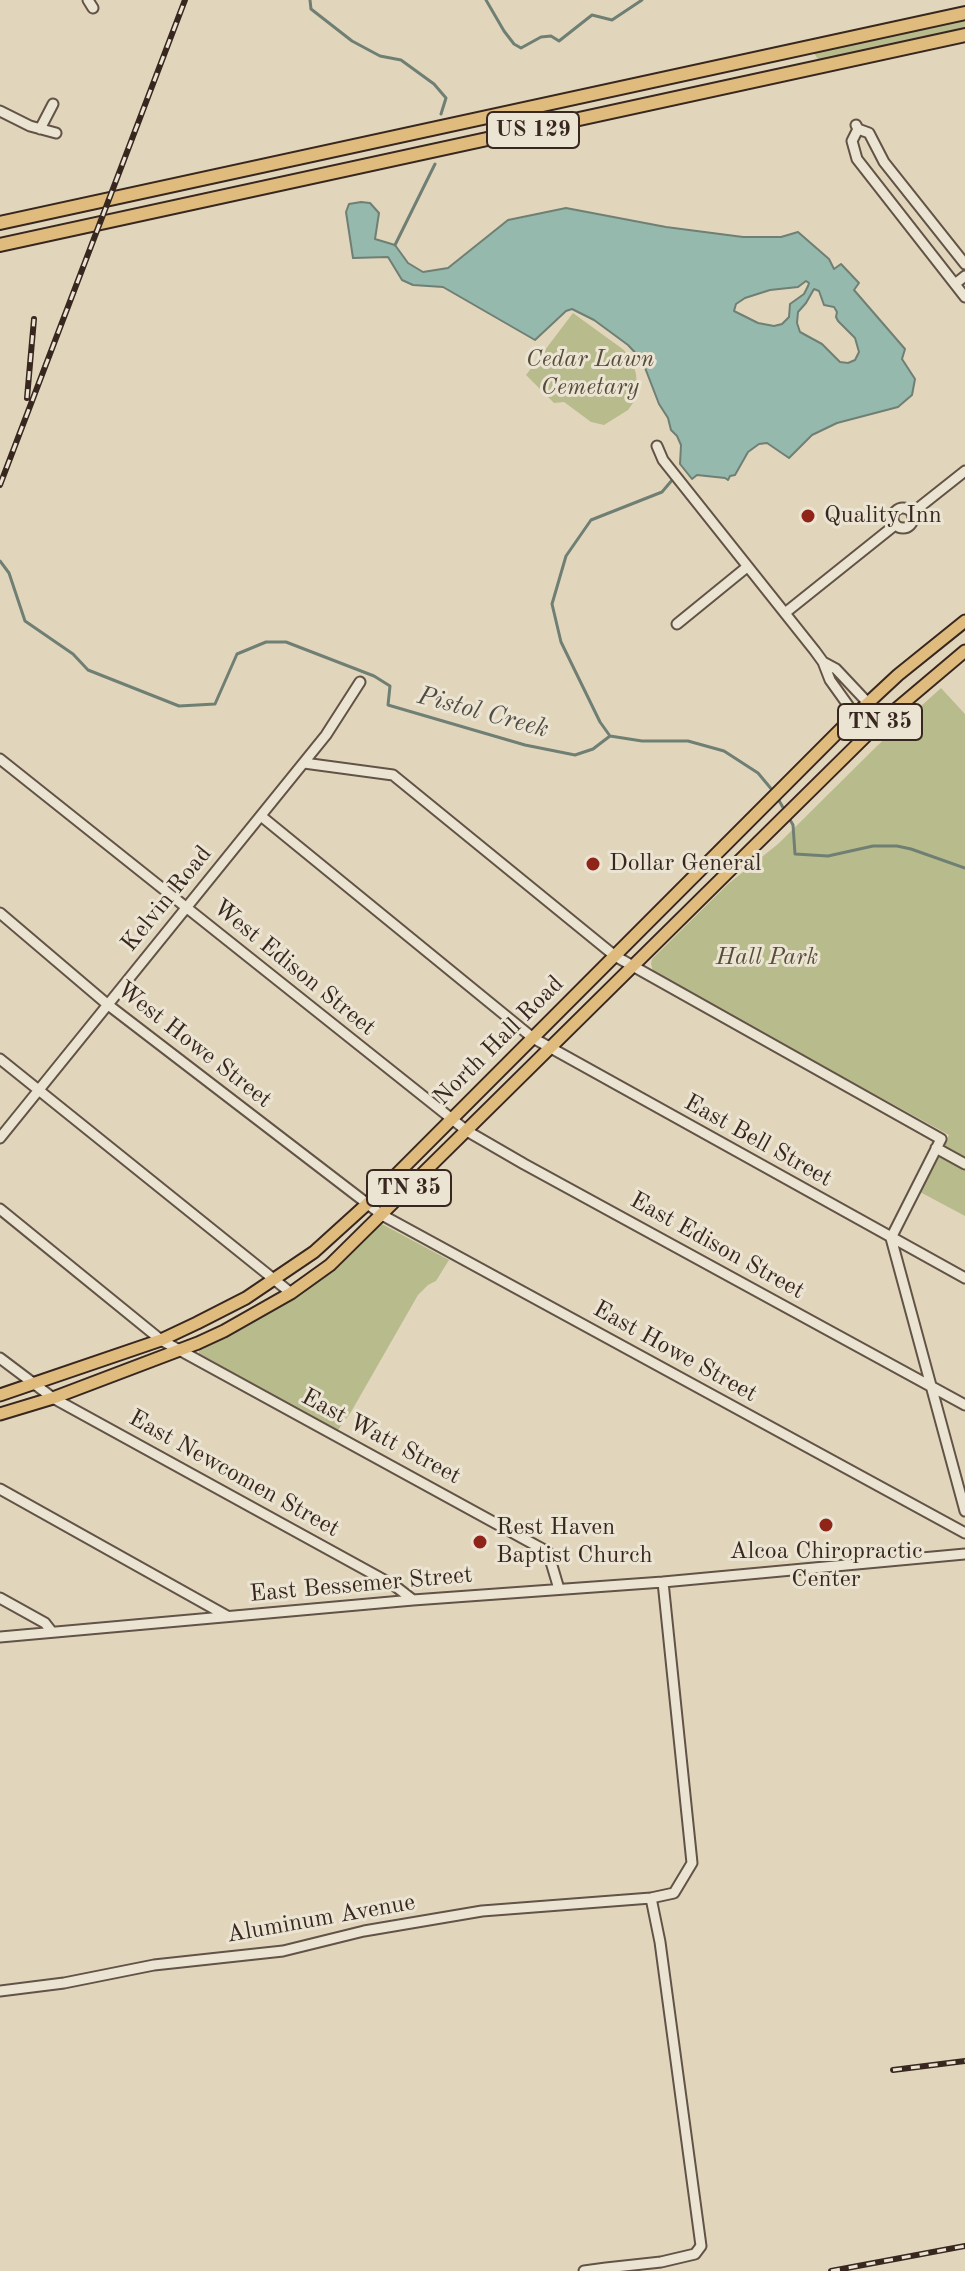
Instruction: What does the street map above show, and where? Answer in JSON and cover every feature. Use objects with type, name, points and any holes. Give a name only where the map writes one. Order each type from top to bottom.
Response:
[{"type":"highway","name":"US 129","points":[[0,223],[965,13]]},
{"type":"highway","name":"US 129","points":[[0,245],[965,35]]},
{"type":"main road","name":"North Hall Road","points":[[0,1395],[161,1340],[224,1310],[275,1280],[314,1252],[367,1204],[855,715],[965,621]]},
{"type":"main road","name":"North Hall Road","points":[[0,1414],[53,1398],[224,1331],[291,1293],[330,1265],[875,727],[965,651]]},
{"type":"street","points":[[40,129],[53,104]]},
{"type":"street","points":[[0,111],[30,126],[56,133]]},
{"type":"street","points":[[965,264],[884,162],[869,133],[857,127],[852,141],[857,159],[965,297]]},
{"type":"street","points":[[955,284],[965,276]]},
{"type":"street","points":[[657,446],[663,460],[691,497],[823,662],[830,680],[855,715],[875,727]]},
{"type":"street","points":[[912,513],[965,471]]},
{"type":"street","points":[[906,508],[912,513],[910,526],[904,529],[895,525],[893,516],[896,510],[906,508]]},
{"type":"street","points":[[785,613],[895,525]]},
{"type":"street","points":[[677,624],[747,567]]},
{"type":"street","points":[[823,662],[836,669],[868,703],[875,727]]},
{"type":"street","name":"Kelvin Road","points":[[0,1138],[304,763],[360,682]]},
{"type":"street","name":"West Edison Street","points":[[0,759],[451,1119]]},
{"type":"street","points":[[304,763],[393,775],[615,956],[939,1143],[965,1164]]},
{"type":"street","name":"East Bell Street","points":[[261,816],[533,1038],[965,1278]]},
{"type":"street","name":"West Howe Street","points":[[0,913],[107,1004],[367,1204]]},
{"type":"street","points":[[0,1059],[291,1293]]},
{"type":"street","name":"East Edison Street","points":[[451,1119],[538,1172],[965,1405]]},
{"type":"street","points":[[939,1143],[891,1238],[965,1511]]},
{"type":"street","name":"East Howe Street","points":[[367,1204],[382,1215],[965,1533]]},
{"type":"street","name":"East Watt Street","points":[[0,1209],[161,1340],[548,1552],[559,1589]]},
{"type":"street","name":"East Newcomen Street","points":[[0,1358],[53,1398],[395,1586],[413,1600]]},
{"type":"street","points":[[0,1489],[229,1617]]},
{"type":"street","name":"East Bessemer Street","points":[[0,1637],[965,1554]]},
{"type":"street","points":[[584,2271],[661,2262],[695,2254],[701,2246],[660,1942],[651,1898],[674,1893],[692,1863],[663,1582]]},
{"type":"street","points":[[0,1598],[45,1623],[52,1632]]},
{"type":"street","name":"Aluminum Avenue","points":[[0,1991],[64,1983],[154,1965],[283,1951],[364,1931],[482,1911],[651,1898]]},
{"type":"green space","points":[[965,18],[965,29],[820,62],[813,52]]},
{"type":"green space","name":"Cedar Lawn Cemetary","points":[[573,313],[624,350],[633,363],[638,396],[628,410],[604,425],[591,422],[564,402],[554,403],[526,375]]},
{"type":"green space","name":"Hall Park","points":[[941,688],[965,714],[965,1216],[920,1192],[949,1135],[659,976],[651,964],[652,959],[728,884],[778,844]]},
{"type":"green space","points":[[382,1224],[449,1260],[436,1281],[418,1295],[338,1430],[199,1354],[199,1349],[246,1327],[304,1293]]},
{"type":"water","points":[[370,203],[379,213],[375,239],[395,245],[408,263],[423,272],[448,268],[508,220],[566,208],[666,227],[743,237],[781,237],[798,232],[829,259],[834,269],[841,264],[859,283],[854,290],[905,349],[902,359],[915,379],[912,395],[898,407],[837,423],[812,435],[789,458],[767,443],[759,444],[748,452],[735,475],[728,480],[697,475],[692,479],[680,464],[681,445],[659,404],[642,360],[628,345],[594,320],[572,309],[535,340],[443,287],[413,285],[402,280],[388,257],[353,258],[346,212],[349,204]],"holes":[[[806,281],[809,283],[804,294],[790,304],[789,317],[782,324],[758,323],[734,311],[736,304],[745,298],[770,290],[798,287]],[[814,289],[819,291],[824,305],[834,307],[838,321],[855,338],[859,352],[855,360],[840,362],[822,344],[800,332],[798,312]]]},
{"type":"waterway","points":[[310,0],[311,9],[352,41],[380,56],[401,60],[434,84],[446,98],[441,114]]},
{"type":"waterway","points":[[486,0],[504,31],[521,48],[541,37],[551,36],[559,41],[592,15],[612,20],[642,0]]},
{"type":"waterway","points":[[395,245],[435,164]]},
{"type":"waterway","points":[[610,736],[561,642],[552,604],[566,556],[591,520],[662,492],[673,479]]},
{"type":"waterway","name":"Pistol Creek","points":[[0,561],[9,573],[25,621],[73,654],[88,670],[179,706],[215,704],[237,654],[266,642],[286,642],[374,676],[390,686],[388,705],[525,745],[575,755],[593,749],[610,736],[642,741],[688,741],[724,751],[758,773],[773,791]]},
{"type":"waterway","name":"Pistol Creek","points":[[777,797],[785,811]]},
{"type":"waterway","name":"Pistol Creek","points":[[789,818],[793,825],[795,854],[828,856],[873,846],[897,846],[965,868]]},
{"type":"railway","points":[[0,485],[185,0]]},
{"type":"railway","points":[[27,398],[34,319]]},
{"type":"railway","points":[[893,2070],[965,2061]]},
{"type":"railway","points":[[831,2271],[965,2246]]},
{"type":"place","name":"Quality Inn","points":[[808,516]]},
{"type":"place","name":"Dollar General","points":[[593,864]]},
{"type":"place","name":"Alcoa Chiropractic Center","points":[[826,1525]]},
{"type":"place","name":"Rest Haven Baptist Church","points":[[480,1542]]}]
